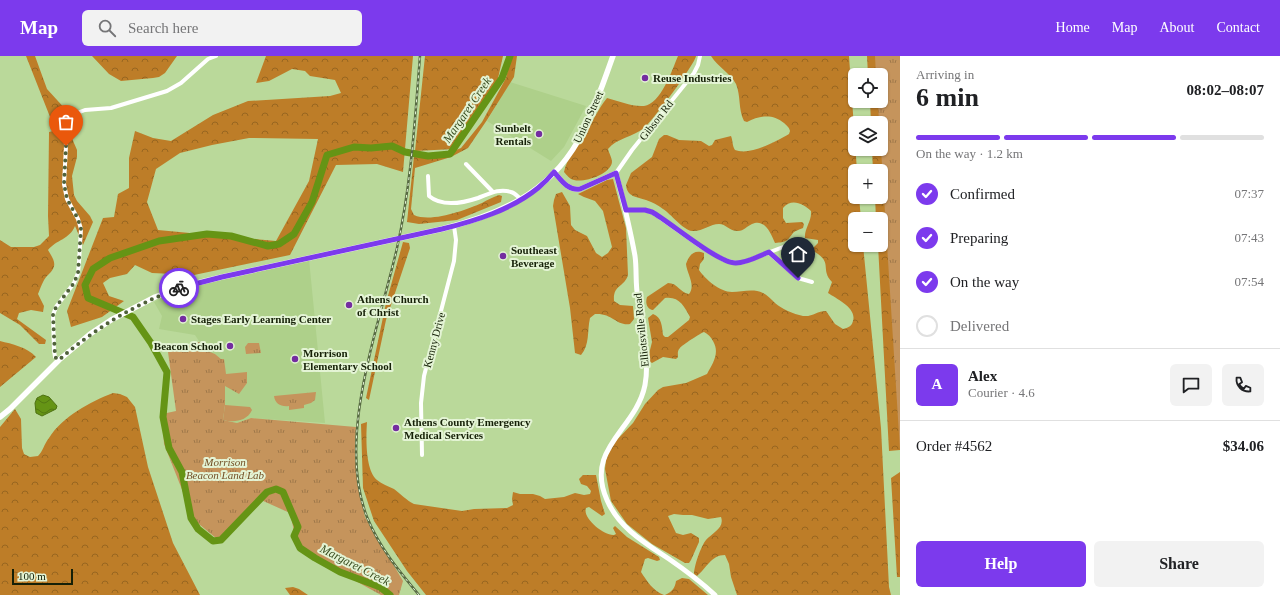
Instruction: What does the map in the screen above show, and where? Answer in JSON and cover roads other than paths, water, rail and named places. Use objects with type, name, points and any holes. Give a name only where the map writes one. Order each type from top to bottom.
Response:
[{"type":"main road","name":"Union Street","points":[[0,417],[59,360],[90,334],[136,306],[185,286],[476,220],[521,199],[538,188],[568,157],[586,126],[613,56]]},
{"type":"street","points":[[59,360],[55,357],[54,351],[53,315],[56,307],[74,283],[78,273],[81,229],[78,219],[67,199],[64,184],[66,146],[65,129],[69,121],[77,113],[85,110],[111,108],[167,91],[181,83],[208,59],[216,56]]},
{"type":"street","name":"Gibson Rd","points":[[616,173],[629,154],[697,68],[700,56]]},
{"type":"street","points":[[466,164],[492,192]]},
{"type":"street","points":[[554,172],[571,189],[574,190],[580,189],[616,173]]},
{"type":"street","name":"Elliotsville Road","points":[[616,173],[626,210],[635,256],[637,296],[643,329],[645,378],[644,386],[636,408],[605,454],[601,473],[603,491],[613,511],[632,534],[671,561],[715,595]]},
{"type":"street","points":[[428,176],[429,196],[442,203],[464,202],[492,192],[505,190],[513,192],[521,199]]},
{"type":"street","points":[[626,210],[645,210],[652,212],[700,246],[730,262],[744,262],[791,244]]},
{"type":"street","name":"Kenny Drive","points":[[422,455],[422,391],[424,376],[454,261],[456,240],[454,226]]},
{"type":"street","points":[[769,252],[798,278],[812,282]]},
{"type":"water","points":[[43,395],[49,397],[57,406],[56,409],[42,416],[36,413],[35,403],[37,398]]},
{"type":"waterway","name":"Margaret Creek","points":[[390,595],[380,587],[340,572],[300,548],[294,536],[298,527],[283,492],[276,489],[267,492],[221,540],[213,541],[198,529],[191,518],[182,472],[169,448],[163,417],[167,372],[151,343],[133,317],[88,298],[85,285],[93,269],[110,258],[159,241],[207,234],[231,236],[268,246],[279,244],[294,234],[312,202],[327,155],[354,147],[371,148],[392,146],[405,152],[428,156],[450,154],[502,78],[510,56]]},
{"type":"railway","points":[[419,595],[383,549],[367,517],[359,486],[356,453],[358,418],[364,382],[371,347],[397,248],[406,201],[412,152],[420,56]]},
{"type":"place","name":"Reuse Industries","points":[[645,78]]},
{"type":"place","name":"Sunbelt Rentals","points":[[539,134]]},
{"type":"place","name":"Southeast Beverage","points":[[503,256]]},
{"type":"place","name":"Athens Church of Christ","points":[[349,305]]},
{"type":"place","name":"Stages Early Learning Center","points":[[183,319]]},
{"type":"place","name":"Beacon School","points":[[230,346]]},
{"type":"place","name":"Morrison Elementary School","points":[[295,359]]},
{"type":"place","name":"Athens County Emergency Medical Services","points":[[396,428]]},
{"type":"park label","name":"Morrison Beacon Land Lab","points":[[225,468]]}]
